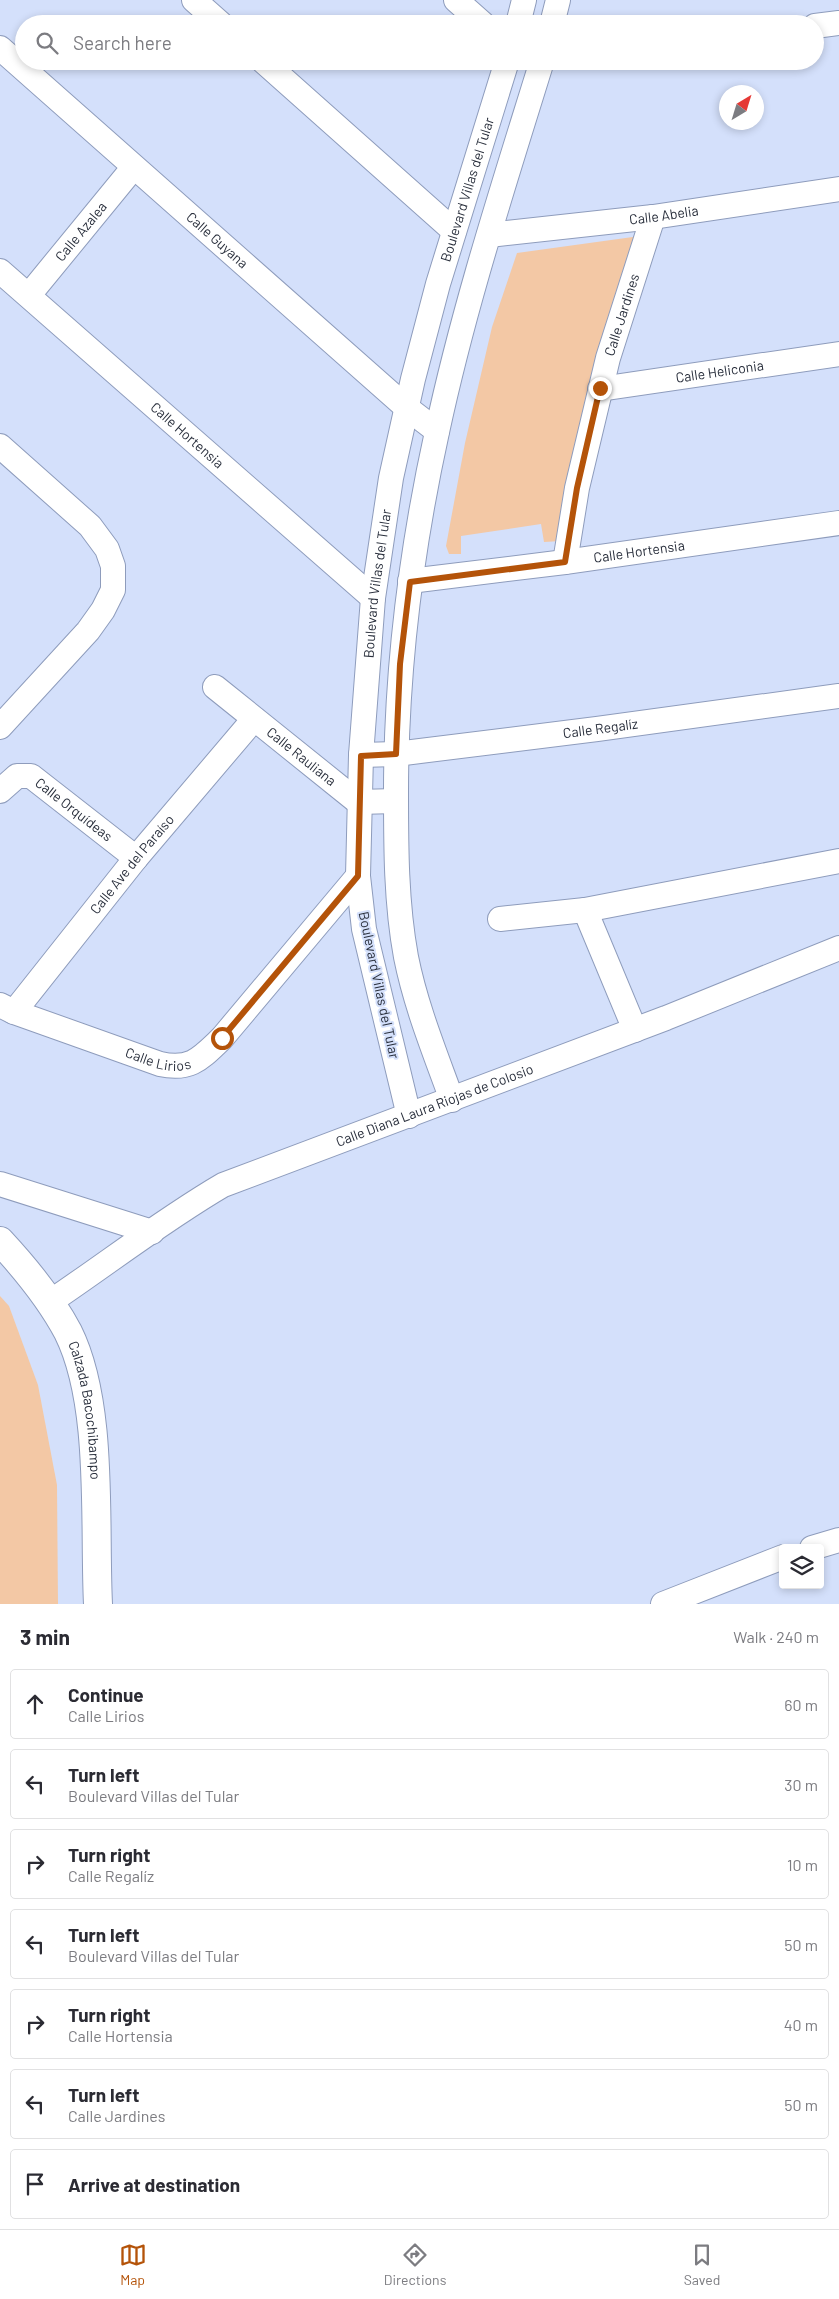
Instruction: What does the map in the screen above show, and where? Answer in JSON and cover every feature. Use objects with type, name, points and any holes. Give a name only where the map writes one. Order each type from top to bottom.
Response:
[{"type":"street","points":[[194,0],[211,15]]},
{"type":"street","points":[[456,0],[473,15]]},
{"type":"street","points":[[520,15],[524,0]]},
{"type":"street","points":[[554,15],[558,0]]},
{"type":"street","points":[[824,25],[839,23]]},
{"type":"street","name":"Calle Guyana","points":[[0,48],[15,62]]},
{"type":"street","name":"Calle Guyana","points":[[24,70],[133,168],[407,408],[437,431]]},
{"type":"street","points":[[273,70],[454,231]]},
{"type":"street","name":"Boulevard Villas del Tular","points":[[409,1116],[364,929],[358,876],[358,802],[373,598],[391,478],[407,408],[436,293],[504,70]]},
{"type":"street","points":[[452,1100],[420,1010],[406,957],[400,911],[396,848],[396,754],[400,664],[410,582],[437,431],[471,293],[539,70]]},
{"type":"street","name":"Calle Azalea","points":[[29,295],[133,168]]},
{"type":"street","name":"Calle Abelia","points":[[489,234],[653,216],[839,190]]},
{"type":"street","name":"Calle Jardines","points":[[565,562],[577,488],[600,388],[653,216]]},
{"type":"street","name":"Calle Hortensia","points":[[0,271],[373,598]]},
{"type":"street","name":"Calle Heliconia","points":[[600,388],[839,354]]},
{"type":"street","points":[[0,446],[90,526],[107,549],[113,566],[113,590],[103,610],[88,631],[0,727]]},
{"type":"street","name":"Calle Hortensia","points":[[410,582],[839,523]]},
{"type":"street","name":"Calle Rauliana","points":[[215,687],[358,802]]},
{"type":"street","name":"Calle Regalíz","points":[[361,756],[396,754],[597,729],[839,696]]},
{"type":"street","name":"Calle Ave del Paraíso","points":[[7,1008],[254,720]]},
{"type":"street","name":"Calle Orquídeas","points":[[5,786],[24,775],[31,776],[136,858]]},
{"type":"street","points":[[358,802],[396,802]]},
{"type":"street","points":[[500,919],[585,910],[839,861]]},
{"type":"street","name":"Calle Lirios","points":[[7,1008],[160,1064],[175,1067],[190,1065],[205,1055],[222,1038],[358,876]]},
{"type":"street","points":[[585,910],[635,1030]]},
{"type":"street","name":"Calle Diana Laura Riojas de Colosio","points":[[50,1302],[190,1205],[223,1185],[635,1030],[839,948]]},
{"type":"street","points":[[0,1184],[152,1232]]},
{"type":"street","name":"Calzada Bacochibampo","points":[[0,1241],[50,1302],[68,1333],[79,1359],[86,1387],[94,1456],[97,1592]]},
{"type":"street","points":[[824,1544],[839,1540]]},
{"type":"street","points":[[663,1604],[779,1558]]},
{"type":"shaded area","points":[[640,236],[561,541],[544,542],[541,524],[461,536],[461,554],[449,554],[446,546],[465,443],[492,327],[517,253]]},
{"type":"shaded area","points":[[0,1296],[9,1306],[38,1385],[57,1485],[58,1604],[0,1604]]},
{"type":"route","points":[[222,1038],[358,876],[358,802],[361,756],[396,754],[400,664],[410,582],[565,562],[577,488],[600,388]]}]
